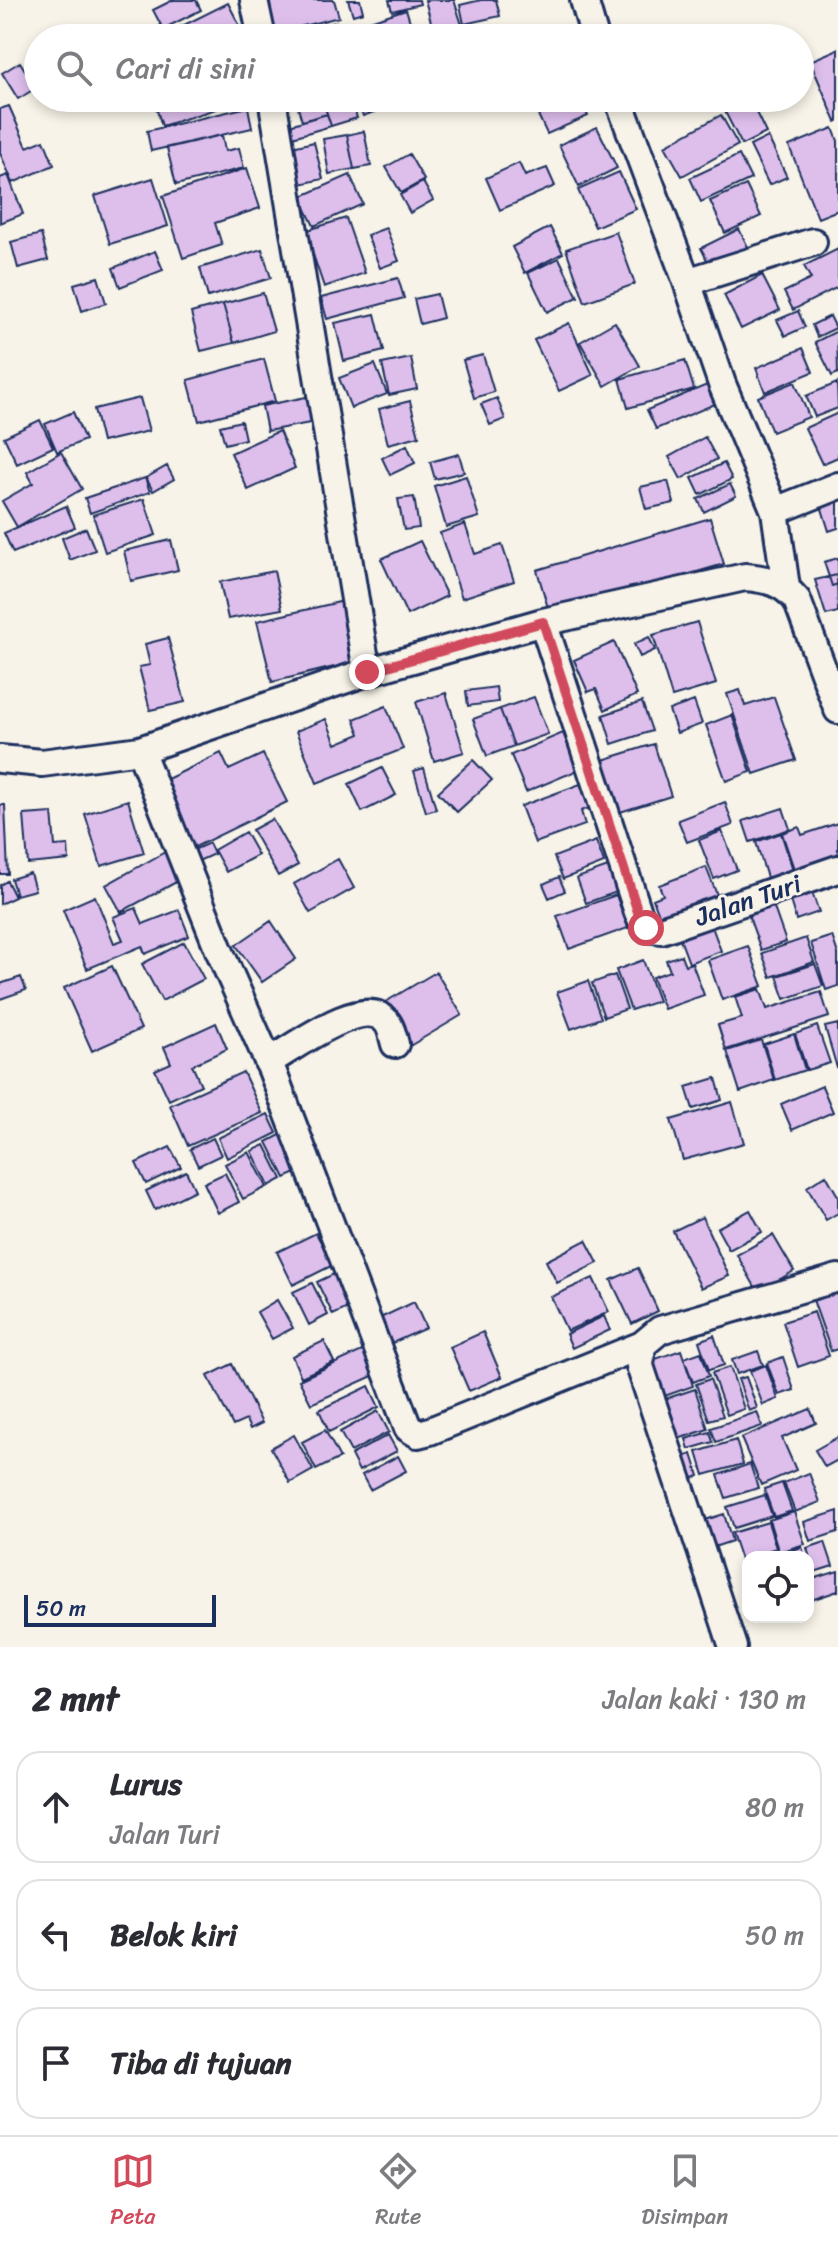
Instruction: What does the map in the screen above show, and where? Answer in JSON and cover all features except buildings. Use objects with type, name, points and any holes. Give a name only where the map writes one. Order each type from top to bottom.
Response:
[{"type":"street","points":[[254,0],[259,24]]},
{"type":"street","points":[[584,0],[591,24]]},
{"type":"street","points":[[274,112],[367,672]]},
{"type":"street","points":[[623,112],[722,384],[775,511],[786,587],[806,619],[838,710]]},
{"type":"street","points":[[687,282],[813,242]]},
{"type":"street","points":[[775,511],[838,486]]},
{"type":"street","points":[[0,759],[42,763],[140,750],[367,672],[543,622],[745,577],[764,579],[786,587]]},
{"type":"street","name":"Jalan Turi","points":[[543,622],[638,912],[646,928],[661,930],[838,869]]},
{"type":"street","points":[[140,750],[219,950],[268,1062],[408,1428],[418,1434],[430,1431],[642,1345],[660,1330],[838,1278]]},
{"type":"street","points":[[268,1062],[346,1016],[362,1013],[377,1013],[388,1022],[395,1044]]},
{"type":"street","points":[[642,1345],[640,1366],[733,1647]]},
{"type":"route","points":[[367,672],[543,622],[638,912],[646,928]]}]
